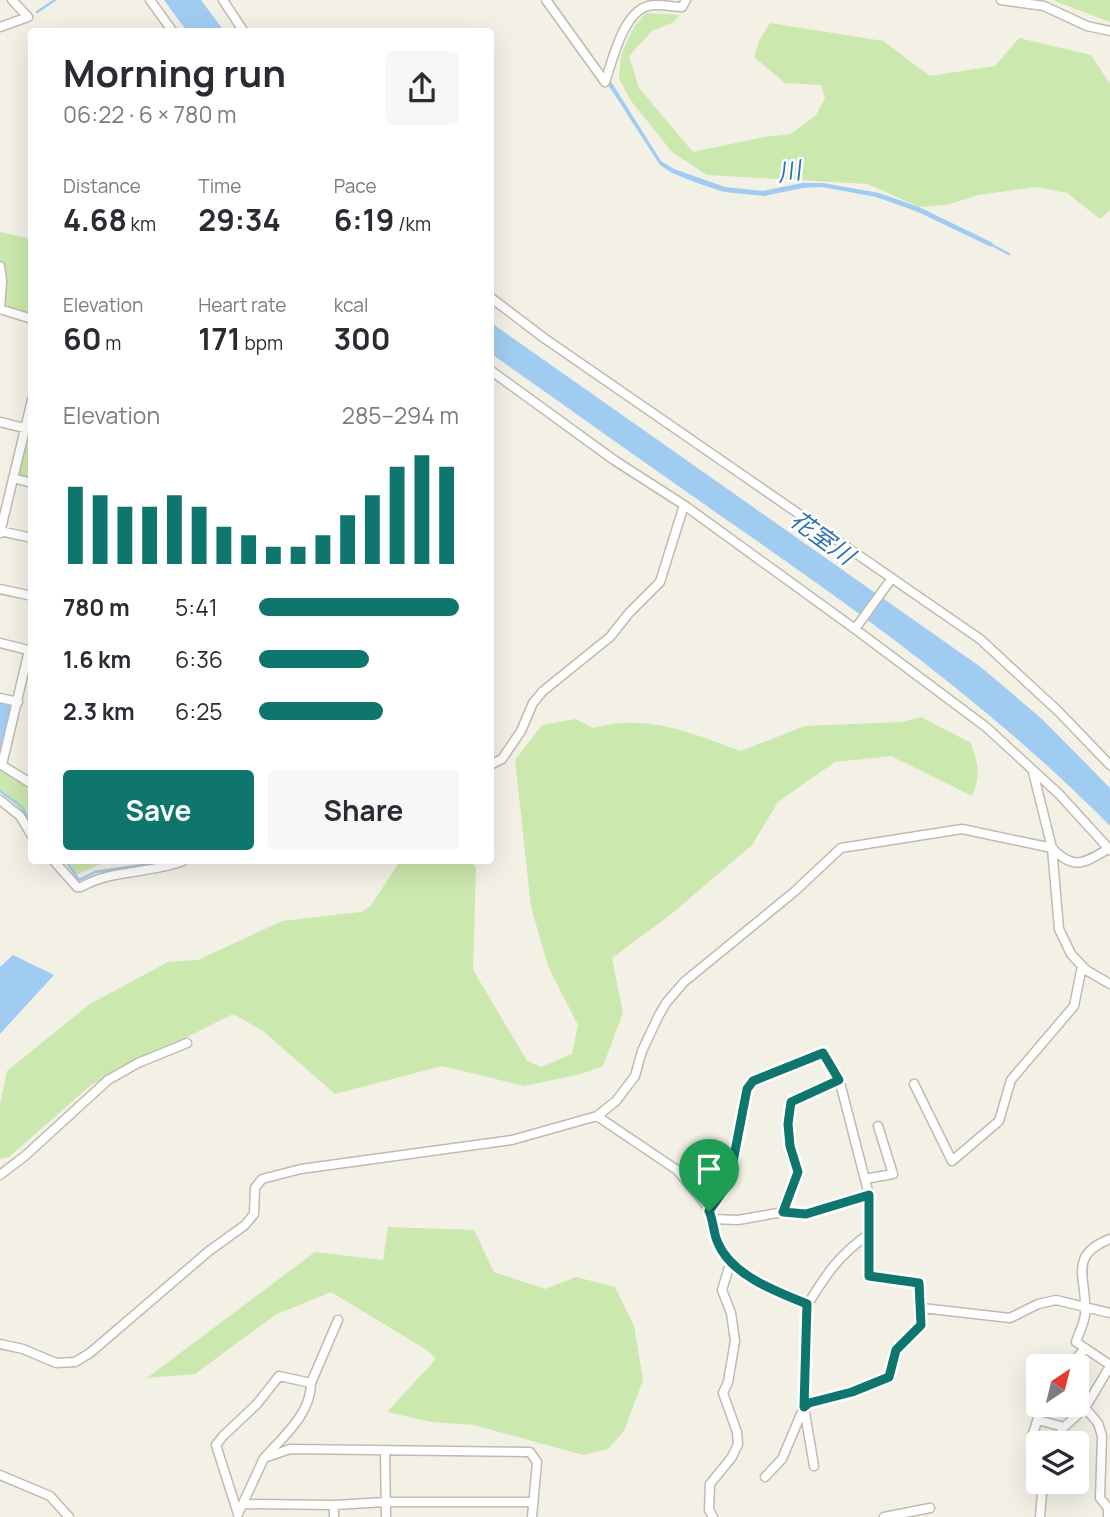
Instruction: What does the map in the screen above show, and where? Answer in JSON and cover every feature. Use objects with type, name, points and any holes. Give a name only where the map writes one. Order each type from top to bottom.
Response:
[{"type":"street","points":[[0,27],[28,17],[12,0]]},
{"type":"street","points":[[150,0],[170,28]]},
{"type":"street","points":[[223,0],[241,28]]},
{"type":"street","points":[[546,0],[605,82],[623,32],[636,12],[650,5],[682,7],[686,0]]},
{"type":"street","points":[[1001,0],[1044,6],[1087,26],[1110,31]]},
{"type":"street","points":[[0,266],[0,309],[28,317]]},
{"type":"street","points":[[494,300],[544,338],[980,639],[1058,711],[1110,765]]},
{"type":"street","points":[[0,1344],[23,1349],[56,1363],[75,1362],[90,1353],[209,1251],[245,1224],[254,1214],[255,1188],[261,1179],[328,1165],[512,1140],[597,1116],[616,1101],[635,1076],[642,1051],[666,1003],[684,982],[794,892],[841,848],[962,829],[1052,848],[1062,859],[1072,863],[1083,863],[1110,849],[1033,769],[986,727],[684,505],[614,460],[494,373]]},
{"type":"street","points":[[0,422],[28,429],[0,532],[28,537]]},
{"type":"street","points":[[13,478],[28,482]]},
{"type":"street","points":[[494,763],[502,759],[521,731],[533,703],[543,691],[610,637],[660,582],[684,505]]},
{"type":"street","points":[[855,629],[892,578]]},
{"type":"street","points":[[0,589],[28,595]]},
{"type":"street","points":[[0,643],[28,650]]},
{"type":"street","points":[[28,660],[1,764],[28,781]]},
{"type":"street","points":[[0,698],[18,702]]},
{"type":"street","points":[[1033,769],[1052,848],[1059,929],[1071,954],[1082,966],[1110,984]]},
{"type":"street","points":[[0,800],[20,816],[28,829]]},
{"type":"street","points":[[57,864],[77,887],[81,887],[107,876],[164,869],[176,864]]},
{"type":"street","points":[[914,1084],[952,1161],[999,1121],[1011,1080],[1074,1006],[1082,966]]},
{"type":"street","points":[[0,1175],[26,1155],[108,1080],[138,1063],[187,1043]]},
{"type":"street","points":[[711,1215],[731,1172],[747,1089],[753,1081],[823,1053],[839,1080],[869,1195],[869,1276],[919,1283],[921,1325],[896,1350],[889,1377],[852,1392],[809,1403],[804,1407],[782,1459],[765,1477]]},
{"type":"street","points":[[783,1212],[798,1172],[790,1146],[788,1124],[791,1102],[839,1080]]},
{"type":"street","points":[[597,1116],[677,1170],[711,1215],[717,1242],[730,1264],[767,1288],[807,1304]]},
{"type":"street","points":[[864,1179],[893,1174],[877,1126]]},
{"type":"street","points":[[711,1215],[738,1220],[783,1212],[806,1214],[869,1195]]},
{"type":"street","points":[[814,1466],[804,1407],[807,1304],[832,1266],[870,1233]]},
{"type":"street","points":[[1089,1401],[1110,1365],[1076,1342],[1085,1316],[1082,1266],[1084,1256],[1090,1248],[1110,1239]]},
{"type":"street","points":[[713,1517],[709,1510],[710,1484],[732,1457],[738,1444],[737,1432],[723,1393],[728,1382],[735,1341],[731,1313],[722,1290],[730,1264]]},
{"type":"street","points":[[922,1308],[1010,1318],[1038,1304],[1056,1300],[1110,1313]]},
{"type":"street","points":[[239,1516],[264,1458],[302,1413],[311,1396],[310,1383],[338,1320]]},
{"type":"street","points":[[1080,1354],[1085,1348]]},
{"type":"street","points":[[239,1516],[216,1445],[257,1404],[279,1376],[310,1383]]},
{"type":"street","points":[[1089,1413],[1098,1423],[1102,1437],[1100,1498],[1108,1508],[1108,1517]]},
{"type":"street","points":[[1062,1431],[1074,1418]]},
{"type":"street","points":[[1034,1431],[1038,1420],[1064,1427]]},
{"type":"street","points":[[264,1458],[290,1449],[530,1452],[537,1462],[532,1517]]},
{"type":"street","points":[[385,1451],[386,1517]]},
{"type":"street","points":[[0,1475],[50,1496],[69,1517]]},
{"type":"street","points":[[1040,1517],[1042,1494]]},
{"type":"street","points":[[244,1504],[334,1506],[386,1502],[533,1502]]},
{"type":"street","points":[[334,1506],[334,1517]]},
{"type":"street","points":[[884,1517],[930,1508]]},
{"type":"green space","points":[[1053,0],[1110,0],[1110,22],[1060,3]]},
{"type":"green space","points":[[646,13],[679,15],[674,22],[652,31],[629,56],[639,88],[693,152],[791,134],[816,115],[825,98],[821,85],[785,83],[754,57],[760,39],[770,23],[883,41],[930,76],[995,66],[1019,38],[1091,55],[1110,84],[1110,210],[1100,219],[1067,193],[1037,187],[978,195],[947,205],[919,207],[868,184],[707,175],[672,152],[632,102],[619,79],[621,55],[634,27]]},
{"type":"green space","points":[[0,232],[28,238],[28,318],[0,309]]},
{"type":"green space","points":[[28,432],[28,479],[19,473]]},
{"type":"green space","points":[[921,717],[971,743],[978,770],[972,796],[891,756],[835,762],[778,802],[752,845],[670,915],[612,958],[623,1013],[603,1066],[581,1074],[524,1086],[442,1066],[335,1094],[263,1031],[233,1014],[91,1085],[9,1157],[0,1159],[0,1104],[7,1071],[90,1004],[168,962],[198,960],[282,921],[361,912],[370,907],[398,864],[473,864],[476,868],[473,970],[527,1061],[541,1067],[572,1054],[578,1025],[548,966],[531,907],[515,760],[542,725],[575,719],[593,728],[613,724],[650,724],[686,732],[741,751],[805,726],[902,722]]},
{"type":"green space","points":[[0,764],[28,785],[28,819],[6,793],[0,792]]},
{"type":"green space","points":[[67,864],[100,864],[76,875]]},
{"type":"green space","points":[[388,1227],[474,1230],[494,1272],[545,1289],[576,1277],[615,1287],[634,1326],[643,1380],[624,1431],[608,1449],[583,1455],[474,1425],[432,1422],[387,1412],[436,1359],[427,1350],[331,1292],[275,1315],[195,1374],[147,1378],[315,1252],[383,1260]]},
{"type":"water","points":[[164,0],[201,0],[222,28],[185,28]]},
{"type":"water","points":[[548,0],[553,0],[612,83],[661,161],[674,169],[725,187],[763,191],[802,183],[823,183],[879,193],[919,207],[993,243],[991,247],[918,212],[876,197],[822,187],[764,196],[724,192],[672,173],[660,165],[607,83]]},
{"type":"water","points":[[494,325],[982,668],[1042,719],[1110,788],[1110,826],[1064,781],[968,698],[816,582],[494,356]]},
{"type":"water","points":[[0,699],[18,704],[0,767]]},
{"type":"water","points":[[13,955],[54,975],[0,1034],[0,967]]},
{"type":"waterway","points":[[37,12],[55,0]]},
{"type":"waterway","name":"川","points":[[990,244],[1009,254]]},
{"type":"waterway","points":[[0,791],[22,807],[28,818]]},
{"type":"waterway","points":[[68,864],[79,880],[95,872],[148,864]]},
{"type":"route","points":[[823,1053],[839,1080],[791,1102],[788,1124],[790,1146],[798,1172],[783,1212],[806,1214],[869,1195],[869,1276],[919,1283],[923,1318],[921,1325],[896,1350],[889,1377],[852,1392],[809,1403],[804,1407],[807,1304],[767,1288],[730,1264],[717,1242],[709,1211],[726,1187],[731,1172],[747,1089],[753,1081],[823,1053]]},
{"type":"water label","name":"花室川","points":[[822,538]]}]
